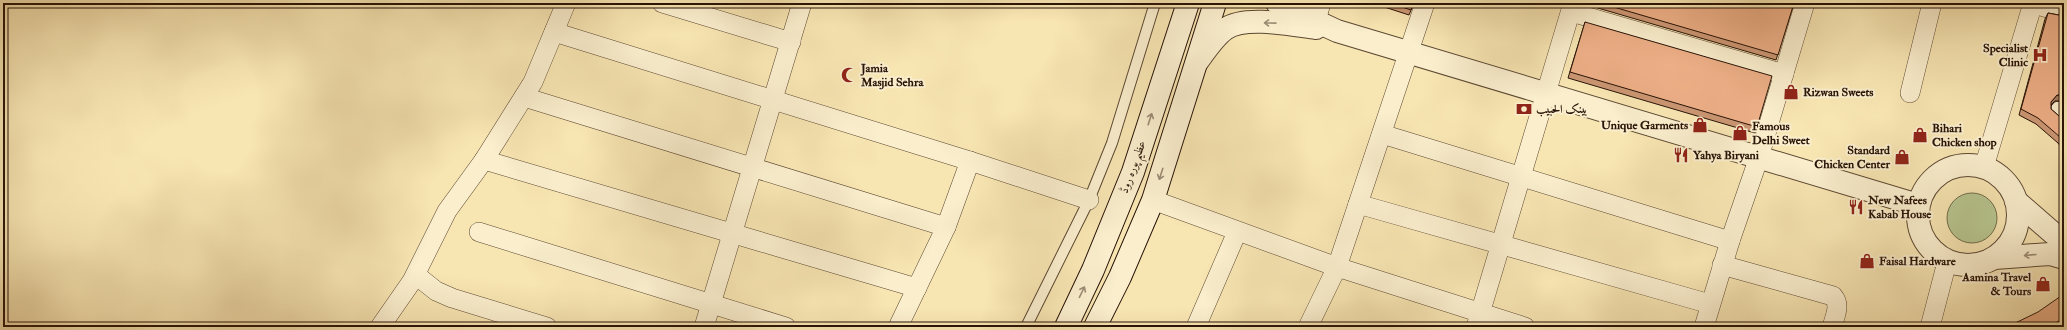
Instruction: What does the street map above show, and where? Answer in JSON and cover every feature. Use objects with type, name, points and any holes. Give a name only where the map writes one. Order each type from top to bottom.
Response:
[{"type":"street","points":[[380,327],[416,275],[447,211],[484,160],[533,82],[566,3]]},
{"type":"street","points":[[662,3],[791,42]]},
{"type":"street","points":[[704,327],[802,3]]},
{"type":"street","name":"عظیم پورہ روڈ","points":[[1066,327],[1093,270],[1133,172],[1188,3]]},
{"type":"street","points":[[1095,327],[1120,277],[1153,200],[1197,62],[1214,3]]},
{"type":"street","points":[[1278,3],[1317,17],[1337,31],[1918,205]]},
{"type":"street","points":[[1308,327],[1337,267],[1425,3]]},
{"type":"street","points":[[1910,93],[1932,3]]},
{"type":"street","points":[[1984,167],[2033,3],[2064,13]]},
{"type":"street","points":[[1704,327],[1730,240],[1759,157],[1784,74],[1802,4]]},
{"type":"street","points":[[1478,320],[1572,7],[1784,74]]},
{"type":"street","points":[[1197,62],[1226,29],[1242,23],[1275,23],[1317,17]]},
{"type":"street","points":[[554,32],[970,161],[1089,200]]},
{"type":"street","points":[[524,97],[946,227]]},
{"type":"street","points":[[1382,134],[1730,240]]},
{"type":"street","points":[[484,160],[917,288]]},
{"type":"street","points":[[898,327],[946,227],[970,161]]},
{"type":"street","points":[[1994,258],[2006,247],[2015,233],[2018,217],[2016,201],[2009,186],[1998,174],[1984,167],[1967,164],[1950,167],[1936,176],[1924,189],[1918,205],[1918,222],[1923,239],[1933,252],[1947,262],[1963,266],[1974,265],[1994,258],[2050,254],[2064,258]]},
{"type":"street","points":[[1153,200],[1478,320],[1525,327]]},
{"type":"street","points":[[2016,201],[2054,234],[2064,237]]},
{"type":"street","points":[[1358,204],[1710,304]]},
{"type":"street","points":[[479,232],[786,327]]},
{"type":"street","points":[[1196,327],[1237,232]]},
{"type":"street","points":[[1930,327],[1947,262]]},
{"type":"street","points":[[1722,265],[1833,296],[1837,300],[1838,307],[1832,327]]},
{"type":"street","points":[[416,275],[436,290],[452,298],[547,327]]},
{"type":"lane","points":[[1026,327],[1089,200],[1112,143],[1155,3]]},
{"type":"green space","points":[[1967,193],[1977,193],[1990,200],[1997,213],[1997,223],[1990,236],[1977,243],[1967,243],[1958,239],[1951,232],[1947,223],[1947,213],[1951,204],[1958,197]]},
{"type":"building","points":[[1390,3],[1414,3],[1411,10]]},
{"type":"building","points":[[1600,3],[1794,3],[1778,55]]},
{"type":"building","points":[[2048,13],[2064,16],[2064,95],[2057,95],[2051,102],[2051,109],[2059,116],[2064,116],[2064,142],[2038,118],[2021,109]]},
{"type":"building","points":[[1585,22],[1772,76],[1757,127],[1570,72]]},
{"type":"building","points":[[2064,290],[2064,318],[2052,325],[2053,327],[2007,327],[2038,312],[2061,296]]},
{"type":"place","name":"Specialist Clinic","points":[[2040,55]]},
{"type":"place","name":"Jamia Masjid Sehra","points":[[849,75]]},
{"type":"place","name":"Rizwan Sweets","points":[[1791,92]]},
{"type":"place","name":"بينک الحبيب","points":[[1524,109]]},
{"type":"place","name":"Unique Garments","points":[[1700,125]]},
{"type":"place","name":"Famous Delhi Sweet","points":[[1740,133]]},
{"type":"place","name":"Bihari Chicken shop","points":[[1920,135]]},
{"type":"place","name":"Yahya Biryani","points":[[1681,155]]},
{"type":"place","name":"Standard Chicken Center","points":[[1902,157]]},
{"type":"place","name":"New Nafees Kabab House","points":[[1856,207]]},
{"type":"place","name":"Faisal Hardware","points":[[1867,261]]},
{"type":"place","name":"Aamina Travel & Tours","points":[[2043,284]]}]
